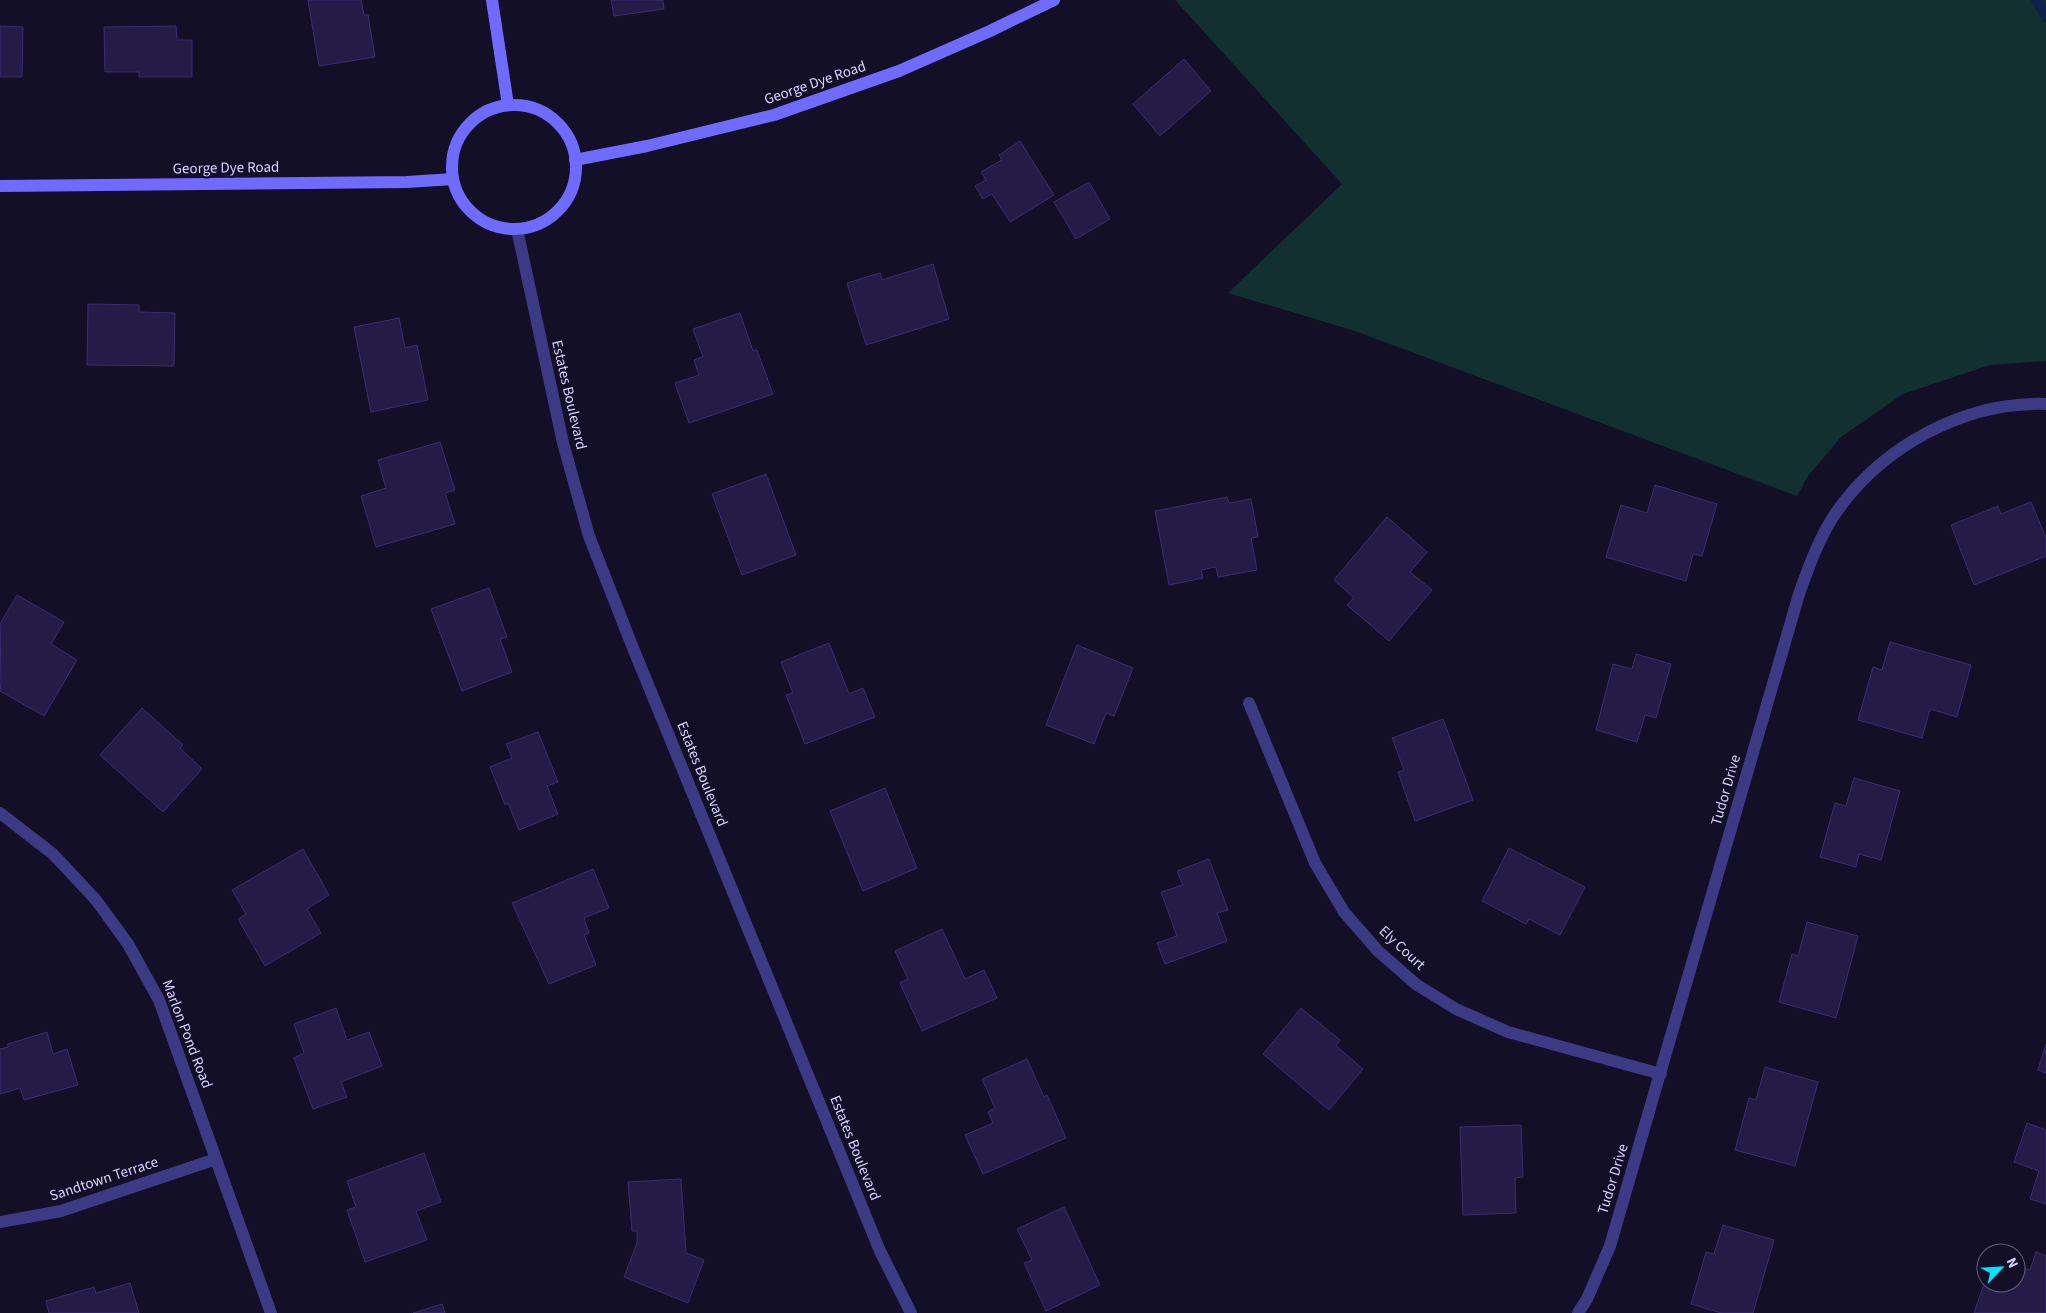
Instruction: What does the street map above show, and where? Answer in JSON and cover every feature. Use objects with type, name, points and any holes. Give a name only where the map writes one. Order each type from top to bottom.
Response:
[{"type":"street","points":[[492,0],[508,104]]},
{"type":"street","name":"George Dye Road","points":[[575,160],[647,146],[774,115],[899,71],[990,31],[1054,0]]},
{"type":"street","points":[[508,104],[527,106],[545,113],[560,125],[570,141],[575,160],[575,176],[570,193],[561,207],[549,218],[534,225],[517,228],[500,227],[483,221],[470,210],[460,196],[453,179],[452,162],[455,145],[463,130],[476,117],[491,109],[508,104]]},
{"type":"street","name":"George Dye Road","points":[[0,186],[407,182],[453,179]]},
{"type":"street","name":"Estates Boulevard","points":[[517,228],[563,443],[589,536],[880,1251],[911,1313]]},
{"type":"street","name":"Tudor Drive","points":[[1578,1313],[1587,1299],[1610,1246],[1799,594],[1814,552],[1835,514],[1863,480],[1900,448],[1942,425],[1983,411],[2030,404],[2046,404]]},
{"type":"street","name":"Ely Court","points":[[1249,703],[1315,863],[1344,912],[1378,951],[1417,985],[1456,1010],[1508,1032],[1661,1074]]},
{"type":"street","name":"Marlon Pond Road","points":[[0,813],[53,854],[96,900],[128,944],[159,1000],[271,1313]]},
{"type":"street","name":"Sandtown Terrace","points":[[0,1222],[61,1211],[216,1159]]},
{"type":"green space","points":[[1175,0],[2046,0],[2046,361],[1990,365],[1903,394],[1841,437],[1808,476],[1797,496],[1355,331],[1228,293],[1342,184]]},
{"type":"building","points":[[308,0],[361,0],[364,15],[368,15],[375,57],[319,66]]},
{"type":"building","points":[[611,0],[663,0],[664,9],[614,16]]},
{"type":"building","points":[[0,26],[23,27],[22,77],[0,77]]},
{"type":"building","points":[[176,26],[177,40],[192,40],[192,77],[139,77],[139,72],[105,72],[104,27]]},
{"type":"building","points":[[1184,59],[1211,91],[1160,136],[1133,104]]},
{"type":"building","points":[[1020,141],[1054,195],[1010,222],[992,194],[983,199],[975,186],[986,180],[981,172],[1002,160],[999,155]]},
{"type":"building","points":[[1089,182],[1110,219],[1076,239],[1054,202]]},
{"type":"building","points":[[933,264],[949,319],[866,345],[847,283],[880,273],[882,280]]},
{"type":"building","points":[[88,304],[139,305],[139,312],[175,313],[174,366],[87,365]]},
{"type":"building","points":[[740,313],[753,351],[757,350],[773,394],[689,423],[675,383],[699,375],[694,360],[703,357],[693,329]]},
{"type":"building","points":[[399,318],[405,348],[417,345],[428,400],[371,412],[354,327]]},
{"type":"building","points":[[440,442],[455,490],[445,493],[455,524],[376,547],[361,496],[386,488],[378,460]]},
{"type":"building","points":[[766,474],[796,555],[742,575],[712,494]]},
{"type":"building","points":[[1655,485],[1717,504],[1702,556],[1693,554],[1686,581],[1606,557],[1621,505],[1647,513]]},
{"type":"building","points":[[1227,497],[1229,503],[1251,499],[1258,537],[1251,538],[1257,570],[1218,577],[1216,567],[1201,570],[1203,578],[1169,585],[1155,511]]},
{"type":"building","points":[[2031,502],[2046,538],[2046,556],[1974,585],[1951,525],[1998,506],[2001,514]]},
{"type":"building","points":[[1387,517],[1427,552],[1410,572],[1432,590],[1389,641],[1347,605],[1354,598],[1334,580]]},
{"type":"building","points":[[489,588],[507,637],[500,639],[512,672],[462,691],[431,609]]},
{"type":"building","points":[[17,595],[64,622],[51,644],[77,660],[44,716],[0,691],[0,624]]},
{"type":"building","points":[[1890,642],[1971,665],[1957,717],[1930,709],[1922,738],[1858,720],[1873,667],[1882,670]]},
{"type":"building","points":[[829,643],[849,694],[863,688],[875,717],[805,744],[786,695],[793,693],[781,662]]},
{"type":"building","points":[[1077,645],[1133,668],[1114,716],[1106,713],[1094,744],[1046,725]]},
{"type":"building","points":[[1636,654],[1671,664],[1656,718],[1645,715],[1637,742],[1596,730],[1613,664],[1632,669]]},
{"type":"building","points":[[142,708],[183,745],[180,748],[202,769],[163,812],[100,755]]},
{"type":"building","points":[[1443,719],[1473,800],[1415,821],[1398,772],[1404,770],[1392,738]]},
{"type":"building","points":[[538,732],[558,782],[547,786],[558,814],[519,830],[508,803],[505,805],[490,767],[512,758],[506,744]]},
{"type":"building","points":[[1854,778],[1900,791],[1881,860],[1859,854],[1856,867],[1820,857],[1835,803],[1846,806]]},
{"type":"building","points":[[885,788],[917,868],[863,891],[830,811]]},
{"type":"building","points":[[1509,848],[1585,887],[1560,935],[1529,919],[1526,924],[1482,901]]},
{"type":"building","points":[[303,849],[329,895],[307,909],[321,933],[265,966],[238,919],[246,914],[232,890]]},
{"type":"building","points":[[1209,859],[1228,910],[1217,913],[1227,941],[1165,964],[1157,943],[1177,936],[1161,892],[1183,885],[1177,871]]},
{"type":"building","points":[[593,869],[609,908],[584,918],[589,933],[584,935],[596,965],[549,984],[512,903]]},
{"type":"building","points":[[1807,922],[1858,936],[1836,1018],[1779,1002],[1792,954],[1798,956]]},
{"type":"building","points":[[942,929],[965,979],[984,970],[997,998],[922,1031],[900,983],[908,979],[895,951]]},
{"type":"building","points":[[336,1008],[347,1040],[369,1032],[382,1066],[341,1082],[347,1097],[313,1109],[294,1058],[304,1053],[294,1024]]},
{"type":"building","points":[[1301,1008],[1340,1040],[1336,1046],[1363,1069],[1329,1110],[1263,1054]]},
{"type":"building","points":[[47,1032],[53,1054],[67,1049],[78,1085],[24,1100],[20,1088],[0,1094],[0,1049],[8,1047],[8,1044]]},
{"type":"building","points":[[2046,1044],[2046,1073],[2038,1070]]},
{"type":"building","points":[[1027,1059],[1044,1097],[1047,1095],[1066,1138],[983,1174],[965,1135],[993,1123],[988,1112],[995,1108],[982,1079]]},
{"type":"building","points":[[1765,1067],[1818,1082],[1795,1166],[1735,1150],[1749,1098],[1756,1100]]},
{"type":"building","points":[[2027,1123],[2046,1130],[2046,1204],[2030,1199],[2039,1171],[2014,1162]]},
{"type":"building","points":[[1521,1125],[1523,1177],[1515,1178],[1516,1213],[1463,1215],[1460,1127]]},
{"type":"building","points":[[424,1153],[441,1202],[416,1211],[427,1240],[365,1262],[347,1210],[356,1207],[347,1181]]},
{"type":"building","points":[[681,1179],[686,1253],[704,1260],[688,1303],[624,1277],[637,1243],[637,1231],[632,1231],[628,1182]]},
{"type":"building","points":[[1064,1207],[1100,1285],[1046,1311],[1024,1263],[1032,1260],[1017,1229]]},
{"type":"building","points":[[1723,1225],[1774,1240],[1753,1313],[1721,1313],[1691,1304],[1706,1252],[1714,1254]]},
{"type":"building","points":[[2036,1252],[2046,1256],[2046,1313],[1974,1313],[1981,1293],[2026,1293],[2026,1269],[2030,1270]]},
{"type":"building","points":[[130,1283],[139,1313],[49,1313],[46,1301],[94,1287],[96,1293]]},
{"type":"building","points":[[442,1304],[445,1313],[413,1313]]},
{"type":"waterway","points":[[2036,0],[2046,17]]}]
